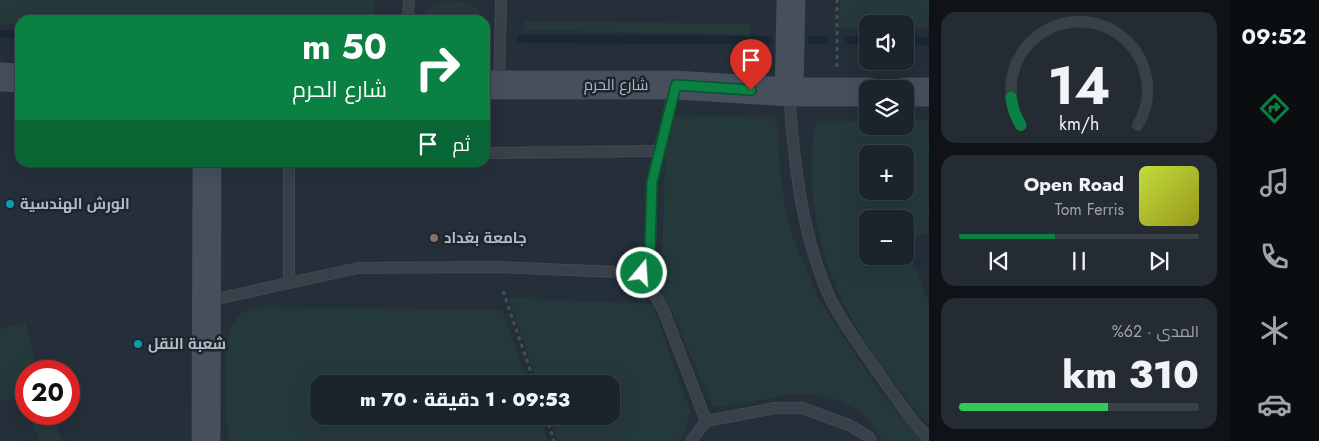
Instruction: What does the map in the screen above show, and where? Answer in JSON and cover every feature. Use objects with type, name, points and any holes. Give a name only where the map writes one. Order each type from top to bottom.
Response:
[{"type":"street","points":[[789,92],[791,0]]},
{"type":"street","points":[[0,77],[15,78]]},
{"type":"street","name":"شارع الحرم","points":[[492,85],[676,85],[789,92],[859,92]]},
{"type":"street","points":[[914,92],[929,92]]},
{"type":"street","points":[[206,441],[208,167]]},
{"type":"lane","points":[[408,15],[409,0]]},
{"type":"lane","points":[[492,85],[501,0]]},
{"type":"lane","points":[[676,85],[652,182],[650,248],[642,273],[663,309],[706,421]]},
{"type":"lane","points":[[789,92],[793,156],[802,206],[815,257],[830,298],[854,338],[880,375],[929,438]]},
{"type":"lane","points":[[490,153],[660,151]]},
{"type":"lane","points":[[289,167],[289,283]]},
{"type":"lane","points":[[207,301],[358,268],[496,267],[642,273]]},
{"type":"lane","points":[[691,441],[706,421],[765,410],[802,408],[849,425],[871,441]]},
{"type":"path","points":[[837,93],[838,0]]},
{"type":"path","points":[[503,291],[532,375]]},
{"type":"path","points":[[549,425],[554,441]]},
{"type":"shaded area","points":[[0,0],[375,0],[374,15],[15,15],[15,24],[0,24]]},
{"type":"shaded area","points":[[840,0],[929,0],[929,28],[914,28],[914,15],[859,15],[859,28],[839,28]]},
{"type":"shaded area","points":[[447,1],[465,2],[478,8],[480,15],[426,15],[426,12],[435,4]]},
{"type":"shaded area","points":[[525,21],[751,24],[750,35],[524,30]]},
{"type":"shaded area","points":[[677,115],[773,117],[778,126],[780,174],[786,211],[794,240],[819,300],[882,395],[923,441],[882,441],[868,420],[858,411],[835,399],[822,396],[796,394],[733,405],[712,405],[668,302],[661,299],[666,130],[671,118]]},
{"type":"shaded area","points":[[929,120],[929,233],[914,238],[914,210],[859,210],[859,265],[914,265],[914,263],[929,304],[929,426],[892,380],[859,332],[835,283],[818,230],[814,202],[811,175],[816,121],[859,121],[859,135],[914,135],[914,121]]},
{"type":"shaded area","points":[[509,298],[652,304],[691,413],[683,435],[676,441],[558,441],[552,425],[620,425],[620,375],[535,375]]},
{"type":"shaded area","points":[[258,307],[502,310],[525,375],[310,375],[310,425],[542,425],[548,441],[229,441],[225,402],[225,357],[227,344],[230,331],[241,314]]},
{"type":"shaded area","points":[[26,322],[35,360],[15,360],[15,398],[0,402],[0,329]]},
{"type":"shaded area","points":[[33,425],[56,425],[62,441],[39,441]]},
{"type":"waterway","points":[[0,34],[15,34]]},
{"type":"waterway","points":[[521,39],[768,40]]},
{"type":"waterway","points":[[812,40],[824,40]]},
{"type":"waterway","points":[[850,40],[859,40]]},
{"type":"waterway","points":[[914,40],[929,41]]},
{"type":"place","name":"الورش الهندسية","points":[[10,204]]},
{"type":"place","name":"جامعة بغداد","points":[[434,238]]},
{"type":"place","name":"شعبة النقل","points":[[138,344]]},
{"type":"route","points":[[642,273],[650,248],[652,182],[676,85],[751,90]]}]
